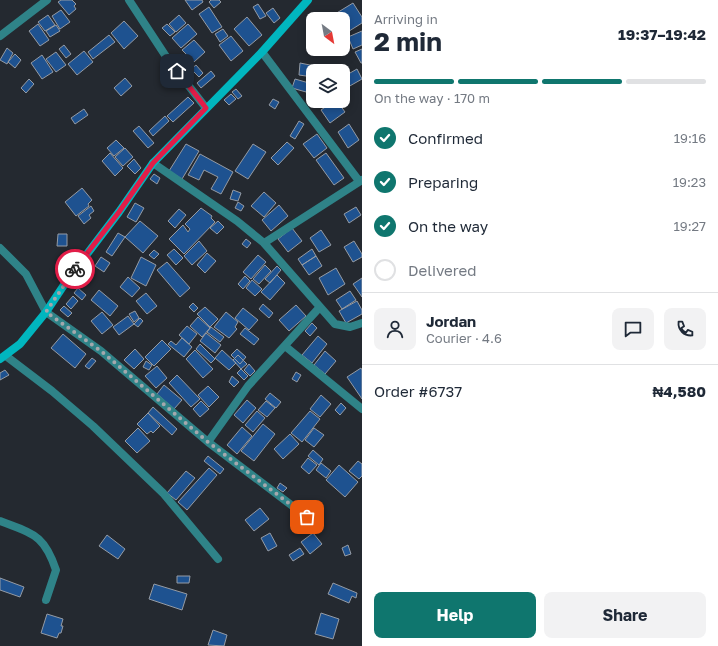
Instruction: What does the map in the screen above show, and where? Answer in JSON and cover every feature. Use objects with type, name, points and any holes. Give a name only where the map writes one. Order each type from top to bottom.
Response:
[{"type":"street","points":[[0,36],[47,0]]},
{"type":"street","points":[[129,0],[167,58],[206,108]]},
{"type":"street","points":[[218,559],[163,493],[93,426],[52,391],[3,357],[20,344],[46,312],[68,279],[119,212],[153,163],[262,52],[308,0]]},
{"type":"street","points":[[262,52],[361,180],[264,243]]},
{"type":"street","points":[[153,163],[237,221],[264,243],[319,308],[335,324],[350,328],[362,323]]},
{"type":"street","points":[[0,248],[26,274],[46,312],[101,351],[208,442],[307,517]]},
{"type":"street","points":[[208,442],[248,386],[319,308]]},
{"type":"street","points":[[285,346],[362,409]]},
{"type":"street","points":[[0,521],[25,531],[45,544],[56,570],[46,600]]},
{"type":"building","points":[[61,0],[72,0],[76,4],[74,6],[76,9],[69,15],[58,2]]},
{"type":"building","points":[[185,0],[202,0],[203,2],[192,10]]},
{"type":"building","points":[[211,0],[219,0],[221,2],[214,8],[209,2]]},
{"type":"building","points":[[353,3],[362,17],[362,23],[350,30],[350,12],[338,12]]},
{"type":"building","points":[[258,4],[266,16],[260,19],[253,7]]},
{"type":"building","points":[[209,7],[222,27],[212,33],[199,14]]},
{"type":"building","points":[[273,8],[280,18],[274,23],[266,13]]},
{"type":"building","points":[[61,10],[70,22],[60,29],[52,16]]},
{"type":"building","points":[[48,15],[55,25],[45,31],[38,22]]},
{"type":"building","points":[[179,15],[186,23],[176,32],[169,24]]},
{"type":"building","points":[[247,17],[262,35],[249,46],[234,29]]},
{"type":"building","points":[[124,21],[138,36],[124,49],[111,33]]},
{"type":"building","points":[[38,24],[49,40],[40,46],[29,31]]},
{"type":"building","points":[[167,24],[175,32],[170,36],[162,28]]},
{"type":"building","points":[[188,24],[197,34],[181,48],[172,38]]},
{"type":"building","points":[[56,25],[60,31],[50,37],[46,31]]},
{"type":"building","points":[[223,29],[228,36],[220,42],[215,34]]},
{"type":"building","points":[[362,31],[362,45],[353,49],[350,42],[350,36]]},
{"type":"building","points":[[109,35],[115,42],[93,59],[88,52]]},
{"type":"building","points":[[231,36],[243,51],[231,61],[219,45]]},
{"type":"building","points":[[194,40],[205,52],[194,62],[182,50]]},
{"type":"building","points":[[64,45],[71,54],[66,58],[59,49]]},
{"type":"building","points":[[7,48],[13,53],[7,64],[0,60]]},
{"type":"building","points":[[362,49],[362,63],[361,63],[355,52]]},
{"type":"building","points":[[84,51],[93,62],[77,75],[68,64]]},
{"type":"building","points":[[56,52],[66,65],[56,72],[46,59]]},
{"type":"building","points":[[15,54],[21,60],[15,68],[8,62]]},
{"type":"building","points":[[42,55],[53,72],[42,79],[31,63]]},
{"type":"building","points":[[300,63],[306,64],[306,76],[299,75]]},
{"type":"building","points":[[196,65],[203,73],[199,77],[191,69]]},
{"type":"building","points":[[357,69],[362,79],[350,86],[350,73]]},
{"type":"building","points":[[211,71],[215,76],[201,88],[197,83]]},
{"type":"building","points":[[125,78],[132,86],[121,96],[114,88]]},
{"type":"building","points":[[29,79],[34,84],[26,93],[21,88]]},
{"type":"building","points":[[295,79],[306,82],[306,92],[292,88]]},
{"type":"building","points":[[236,89],[242,96],[238,99],[232,92]]},
{"type":"building","points":[[231,94],[236,99],[229,105],[224,100]]},
{"type":"building","points":[[188,97],[194,103],[173,122],[167,116]]},
{"type":"building","points":[[273,99],[279,102],[275,109],[269,105]]},
{"type":"building","points":[[324,108],[342,108],[345,112],[330,123],[321,110]]},
{"type":"building","points":[[84,109],[88,115],[75,124],[71,118]]},
{"type":"building","points":[[165,116],[169,121],[153,136],[149,131]]},
{"type":"building","points":[[299,121],[304,124],[295,139],[290,136]]},
{"type":"building","points":[[349,124],[359,140],[348,148],[338,132]]},
{"type":"building","points":[[139,126],[154,143],[148,148],[133,131]]},
{"type":"building","points":[[317,134],[327,148],[314,158],[303,144]]},
{"type":"building","points":[[116,140],[124,148],[114,156],[107,148]]},
{"type":"building","points":[[287,142],[294,148],[278,165],[271,158]]},
{"type":"building","points":[[186,144],[199,151],[182,179],[169,171]]},
{"type":"building","points":[[253,144],[266,152],[248,179],[235,171]]},
{"type":"building","points":[[125,148],[133,157],[123,166],[115,157]]},
{"type":"building","points":[[110,153],[123,168],[115,176],[102,161]]},
{"type":"building","points":[[326,153],[344,178],[334,185],[316,160]]},
{"type":"building","points":[[200,154],[233,172],[221,194],[211,189],[218,177],[204,170],[199,180],[188,175]]},
{"type":"building","points":[[134,159],[141,168],[135,174],[127,166]]},
{"type":"building","points":[[154,174],[160,178],[157,184],[150,179]]},
{"type":"building","points":[[82,188],[92,200],[88,204],[89,206],[76,216],[65,202]]},
{"type":"building","points":[[233,190],[241,193],[238,201],[230,199]]},
{"type":"building","points":[[264,192],[276,203],[264,217],[251,206]]},
{"type":"building","points":[[238,202],[244,206],[241,211],[235,208]]},
{"type":"building","points":[[135,203],[144,208],[136,222],[127,217]]},
{"type":"building","points":[[279,205],[288,216],[271,231],[262,220]]},
{"type":"building","points":[[91,206],[94,211],[89,215],[91,218],[84,224],[78,216]]},
{"type":"building","points":[[356,207],[361,215],[349,223],[344,214]]},
{"type":"building","points":[[201,208],[212,216],[211,218],[215,222],[184,254],[169,239],[183,225],[188,232],[190,229],[185,224]]},
{"type":"building","points":[[179,209],[186,215],[175,228],[168,221]]},
{"type":"building","points":[[140,221],[158,236],[143,253],[125,237]]},
{"type":"building","points":[[218,221],[224,227],[217,234],[210,228]]},
{"type":"building","points":[[292,228],[302,241],[288,252],[278,239]]},
{"type":"building","points":[[321,230],[331,245],[319,252],[310,238]]},
{"type":"building","points":[[118,233],[125,237],[112,256],[106,252]]},
{"type":"building","points":[[58,234],[67,234],[67,246],[57,246]]},
{"type":"building","points":[[246,239],[251,243],[247,248],[242,244]]},
{"type":"building","points":[[199,241],[207,251],[192,265],[184,256]]},
{"type":"building","points":[[354,241],[362,254],[362,257],[353,262],[344,247]]},
{"type":"building","points":[[174,249],[183,258],[176,265],[167,255]]},
{"type":"building","points":[[312,249],[316,256],[302,265],[298,259]]},
{"type":"building","points":[[154,250],[159,254],[154,259],[149,255]]},
{"type":"building","points":[[207,253],[216,261],[205,273],[197,265]]},
{"type":"building","points":[[258,255],[266,262],[251,279],[243,272]]},
{"type":"building","points":[[316,256],[322,266],[309,275],[302,265]]},
{"type":"building","points":[[101,257],[110,263],[104,272],[95,266]]},
{"type":"building","points":[[141,257],[156,265],[146,286],[131,278]]},
{"type":"building","points":[[167,262],[190,288],[180,297],[157,270]]},
{"type":"building","points":[[265,265],[271,271],[259,284],[253,279]]},
{"type":"building","points":[[277,266],[281,270],[270,283],[265,279]]},
{"type":"building","points":[[336,268],[345,284],[328,295],[319,278]]},
{"type":"building","points":[[277,275],[285,283],[270,300],[261,292]]},
{"type":"building","points":[[245,276],[250,281],[243,289],[238,284]]},
{"type":"building","points":[[128,277],[140,288],[132,297],[120,287]]},
{"type":"building","points":[[362,278],[362,297],[353,284]]},
{"type":"building","points":[[252,280],[262,289],[255,296],[246,288]]},
{"type":"building","points":[[78,288],[86,295],[82,300],[74,293]]},
{"type":"building","points":[[99,290],[118,306],[110,316],[91,300]]},
{"type":"building","points":[[350,291],[356,300],[342,309],[336,300]]},
{"type":"building","points":[[146,293],[157,306],[147,314],[136,301]]},
{"type":"building","points":[[73,296],[78,301],[71,309],[66,304]]},
{"type":"building","points":[[357,301],[362,310],[362,314],[346,323],[339,311]]},
{"type":"building","points":[[193,303],[198,308],[194,312],[189,307]]},
{"type":"building","points":[[263,304],[273,313],[269,318],[259,309]]},
{"type":"building","points":[[296,305],[306,316],[289,331],[279,320]]},
{"type":"building","points":[[64,306],[72,313],[68,317],[60,310]]},
{"type":"building","points":[[205,307],[218,319],[210,327],[197,314]]},
{"type":"building","points":[[243,308],[258,320],[249,330],[235,318]]},
{"type":"building","points":[[135,311],[139,318],[134,322],[129,314]]},
{"type":"building","points":[[102,312],[113,325],[102,334],[91,321]]},
{"type":"building","points":[[226,312],[238,322],[235,327],[237,329],[229,338],[214,327]]},
{"type":"building","points":[[128,316],[134,324],[119,335],[113,327]]},
{"type":"building","points":[[198,317],[210,328],[202,337],[190,326]]},
{"type":"building","points":[[140,318],[143,321],[138,327],[134,324]]},
{"type":"building","points":[[312,323],[317,328],[310,336],[305,331]]},
{"type":"building","points":[[187,326],[197,334],[189,344],[179,335]]},
{"type":"building","points":[[211,327],[224,337],[220,342],[207,332]]},
{"type":"building","points":[[245,328],[259,339],[254,345],[240,334]]},
{"type":"building","points":[[206,333],[221,345],[215,353],[200,341]]},
{"type":"building","points":[[63,334],[86,354],[75,368],[51,348]]},
{"type":"building","points":[[318,336],[327,344],[312,363],[302,355]]},
{"type":"building","points":[[182,338],[192,347],[184,357],[168,344],[171,341],[176,345]]},
{"type":"building","points":[[162,340],[171,349],[154,366],[145,357]]},
{"type":"building","points":[[200,344],[215,359],[211,363],[196,349]]},
{"type":"building","points":[[135,349],[144,359],[134,369],[124,360]]},
{"type":"building","points":[[237,349],[246,357],[240,364],[231,355]]},
{"type":"building","points":[[195,350],[213,369],[203,378],[186,359]]},
{"type":"building","points":[[222,350],[236,363],[229,370],[215,358]]},
{"type":"building","points":[[325,351],[336,361],[325,374],[314,365]]},
{"type":"building","points":[[238,355],[247,364],[241,369],[233,360]]},
{"type":"building","points":[[92,358],[96,361],[89,369],[85,366]]},
{"type":"building","points":[[146,361],[152,365],[149,370],[143,367]]},
{"type":"building","points":[[249,364],[255,371],[250,376],[244,370]]},
{"type":"building","points":[[157,366],[167,378],[156,388],[145,376]]},
{"type":"building","points":[[361,368],[362,370],[362,399],[347,377]]},
{"type":"building","points":[[241,369],[248,376],[244,380],[237,373]]},
{"type":"building","points":[[5,370],[9,375],[0,380],[0,373]]},
{"type":"building","points":[[296,372],[301,375],[297,382],[292,379]]},
{"type":"building","points":[[177,375],[200,399],[191,407],[169,383]]},
{"type":"building","points":[[232,376],[239,382],[234,387],[229,382]]},
{"type":"building","points":[[164,385],[182,400],[174,409],[157,394]]},
{"type":"building","points":[[208,386],[219,397],[209,407],[198,395]]},
{"type":"building","points":[[270,393],[281,402],[276,408],[265,399]]},
{"type":"building","points":[[321,395],[331,404],[320,417],[310,409]]},
{"type":"building","points":[[247,400],[256,408],[243,423],[234,415]]},
{"type":"building","points":[[201,401],[209,409],[200,417],[193,409]]},
{"type":"building","points":[[266,401],[275,408],[267,417],[258,410]]},
{"type":"building","points":[[341,403],[346,408],[340,415],[335,410]]},
{"type":"building","points":[[153,407],[177,429],[172,435],[148,413]]},
{"type":"building","points":[[257,411],[265,418],[253,432],[245,425]]},
{"type":"building","points":[[310,411],[320,419],[302,442],[291,433]]},
{"type":"building","points":[[148,413],[160,426],[153,433],[151,431],[147,434],[137,424]]},
{"type":"building","points":[[263,424],[275,434],[254,461],[241,451]]},
{"type":"building","points":[[242,427],[252,436],[237,454],[227,445]]},
{"type":"building","points":[[138,428],[150,441],[137,453],[125,441]]},
{"type":"building","points":[[314,428],[324,435],[314,447],[305,440]]},
{"type":"building","points":[[290,434],[299,444],[283,459],[274,449]]},
{"type":"building","points":[[313,450],[323,459],[319,465],[308,456]]},
{"type":"building","points":[[208,456],[224,469],[220,474],[204,461]]},
{"type":"building","points":[[308,458],[317,465],[309,474],[301,467]]},
{"type":"building","points":[[358,461],[362,464],[362,476],[359,479],[349,471]]},
{"type":"building","points":[[321,463],[331,471],[326,478],[316,470]]},
{"type":"building","points":[[339,465],[358,482],[345,497],[326,480]]},
{"type":"building","points":[[209,468],[217,475],[187,510],[178,502]]},
{"type":"building","points":[[186,471],[195,478],[176,500],[167,493]]},
{"type":"building","points":[[280,483],[287,488],[283,492],[277,488]]},
{"type":"building","points":[[260,508],[269,519],[254,531],[245,520]]},
{"type":"building","points":[[270,533],[277,546],[268,551],[261,538]]},
{"type":"building","points":[[313,533],[322,544],[310,554],[301,542]]},
{"type":"building","points":[[107,535],[125,549],[118,559],[99,546]]},
{"type":"building","points":[[348,545],[351,554],[345,556],[342,548]]},
{"type":"building","points":[[300,548],[304,554],[293,561],[289,555]]},
{"type":"building","points":[[177,576],[190,576],[189,583],[177,583]]},
{"type":"building","points":[[0,578],[24,587],[20,597],[0,590]]},
{"type":"building","points":[[333,583],[357,593],[356,598],[352,596],[349,603],[328,594]]},
{"type":"building","points":[[154,584],[187,594],[182,610],[149,599]]},
{"type":"building","points":[[321,613],[339,619],[333,639],[315,634]]},
{"type":"building","points":[[47,614],[63,619],[61,633],[59,633],[57,638],[41,633]]},
{"type":"building","points":[[213,630],[227,635],[224,646],[208,645]]},
{"type":"way so far","points":[[75,269],[46,312],[101,351],[208,442],[307,517]]},
{"type":"route","points":[[75,269],[119,212],[153,163],[206,108],[177,71]]}]
